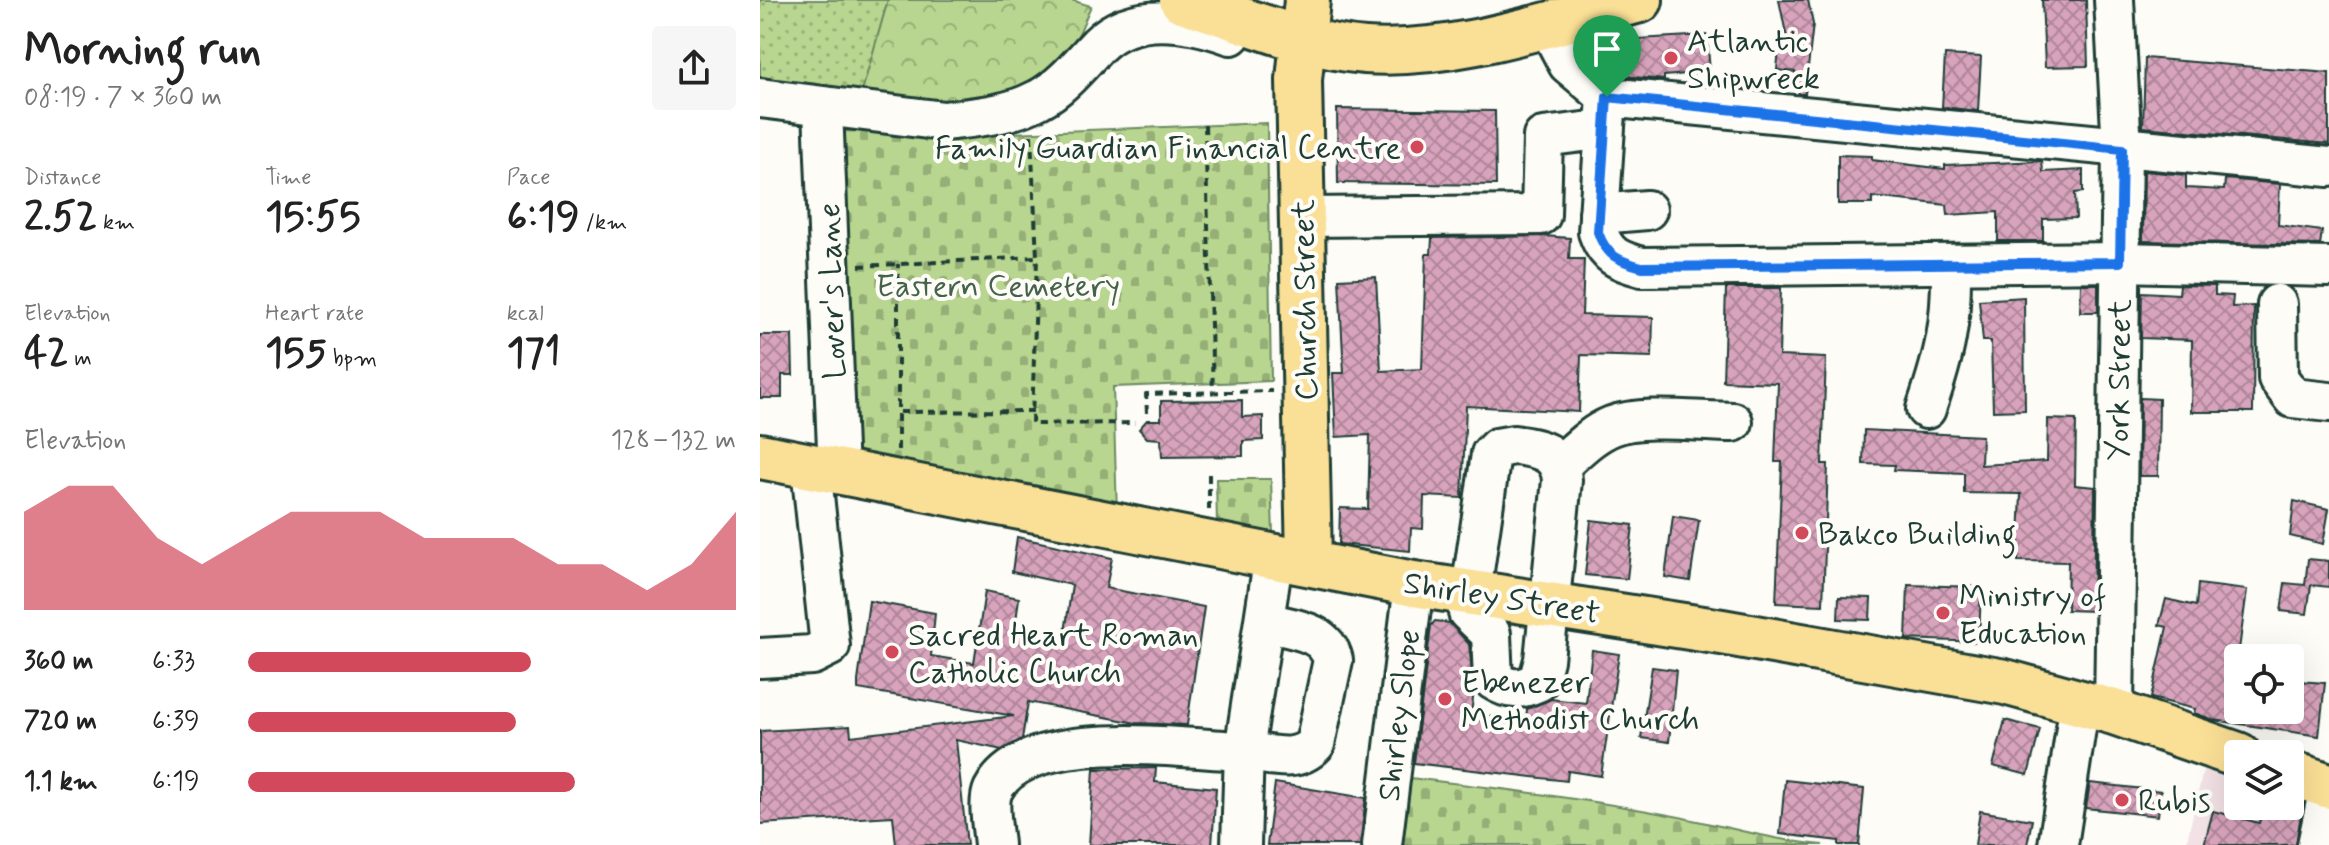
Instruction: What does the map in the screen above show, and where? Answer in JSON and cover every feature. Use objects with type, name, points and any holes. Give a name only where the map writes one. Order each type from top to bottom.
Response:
[{"type":"main road","points":[[1182,0],[1303,31],[1362,50],[1415,52],[1547,24],[1598,5],[1640,0]]},
{"type":"main road","name":"Church Street","points":[[1292,558],[1303,217],[1303,31]]},
{"type":"main road","name":"Shirley Street","points":[[760,456],[1414,584],[2005,682],[2097,707],[2224,750]]},
{"type":"main road","points":[[2304,778],[2329,787]]},
{"type":"street","name":"York Street","points":[[2058,845],[2097,707],[2120,262],[2122,149],[2114,0]]},
{"type":"street","points":[[760,98],[823,109],[944,121],[1019,109],[1042,98],[1114,32],[1145,22],[1190,24],[1277,51],[1303,31]]},
{"type":"street","points":[[1547,24],[1568,64],[1606,110],[1598,232],[1603,248],[1619,262],[1642,267],[2120,262],[2329,267]]},
{"type":"street","name":"Lover's Lane","points":[[760,658],[812,655],[830,646],[825,470],[823,109]]},
{"type":"street","points":[[1606,110],[2329,167]]},
{"type":"street","points":[[1303,217],[1541,215],[1543,137],[1591,131],[1606,110]]},
{"type":"street","points":[[1599,214],[1647,210]]},
{"type":"street","points":[[1926,409],[1946,352],[1952,315],[1951,264]]},
{"type":"street","points":[[2277,304],[2278,378],[2293,398],[2329,402]]},
{"type":"street","points":[[1561,464],[1539,448],[1514,445],[1497,448],[1491,454],[1468,612],[1491,634],[1493,680],[1506,689],[1523,689],[1538,682],[1544,660],[1561,464],[1591,437],[1614,425],[1653,421],[1733,422]]},
{"type":"street","points":[[1241,845],[1244,751],[1265,622],[1292,558]]},
{"type":"street","name":"Shirley Slope","points":[[1382,845],[1414,584]]},
{"type":"street","points":[[994,845],[992,792],[1002,778],[1049,750],[1086,745],[1244,751],[1295,758],[1306,753],[1315,744],[1333,660],[1330,647],[1322,638],[1265,622]]},
{"type":"street","points":[[2317,845],[2329,787]]},
{"type":"path","points":[[1205,125],[1213,392]]},
{"type":"path","points":[[1031,132],[1037,257],[1032,424],[1135,423]]},
{"type":"path","points":[[845,266],[1037,257]]},
{"type":"path","points":[[897,458],[900,412],[898,264]]},
{"type":"path","points":[[1147,413],[1146,394],[1272,391]]},
{"type":"path","points":[[900,412],[1033,411]]},
{"type":"path","points":[[1209,474],[1210,515]]},
{"type":"shaded area","points":[[2206,758],[2224,764],[2224,820],[2304,820],[2304,793],[2329,802],[2329,845],[2186,845]]},
{"type":"green space","points":[[760,0],[888,0],[859,102],[760,76]]},
{"type":"green space","points":[[888,0],[1071,0],[1091,6],[1069,50],[1048,70],[1024,84],[971,100],[914,104],[859,102]]},
{"type":"green space","name":"Eastern Cemetery","points":[[1267,123],[1271,381],[1113,387],[1117,513],[851,465],[841,131],[1010,133]]},
{"type":"green space","points":[[1216,479],[1271,479],[1273,533],[1217,525]]},
{"type":"green space","points":[[1402,777],[1606,804],[1823,845],[1394,845]]},
{"type":"building","points":[[1779,0],[1808,0],[1813,24],[1805,94],[1799,94],[1795,72],[1777,70],[1779,47],[1789,48]]},
{"type":"building","points":[[2042,0],[2086,0],[2088,66],[2045,67]]},
{"type":"building","points":[[1707,35],[1710,72],[1664,76],[1664,80],[1624,76],[1621,40]]},
{"type":"building","points":[[1945,55],[1981,57],[1978,111],[1942,107]]},
{"type":"building","points":[[2145,58],[2329,73],[2329,144],[2143,127]]},
{"type":"building","name":"Family Guardian Financial Centre","points":[[1337,109],[1495,111],[1496,185],[1338,183]]},
{"type":"building","points":[[1838,155],[1872,156],[1872,160],[1945,169],[1945,165],[2042,161],[2043,172],[2083,170],[2083,192],[2075,193],[2076,218],[2043,219],[2043,241],[1998,241],[1998,212],[1948,215],[1947,205],[1872,197],[1872,204],[1838,204]]},
{"type":"building","points":[[2144,171],[2186,175],[2186,188],[2224,190],[2225,179],[2280,184],[2278,225],[2322,231],[2320,245],[2143,241]]},
{"type":"building","points":[[1432,238],[1570,238],[1569,259],[1584,259],[1582,315],[1653,317],[1652,357],[1581,355],[1579,412],[1466,406],[1462,498],[1424,496],[1423,529],[1411,528],[1410,551],[1339,544],[1340,508],[1368,509],[1370,435],[1336,437],[1333,373],[1344,373],[1339,279],[1376,277],[1381,371],[1422,369],[1426,254],[1431,254]]},
{"type":"building","points":[[2081,284],[2098,284],[2098,312],[2080,312]]},
{"type":"building","points":[[2180,285],[2215,286],[2215,295],[2233,296],[2232,307],[2254,306],[2253,412],[2191,412],[2192,340],[2141,338],[2142,292],[2179,294]]},
{"type":"building","points":[[1726,288],[1781,288],[1779,356],[1826,358],[1822,464],[1828,464],[1823,605],[1776,603],[1782,462],[1775,462],[1778,383],[1723,381]]},
{"type":"building","points":[[2024,297],[2025,410],[1993,411],[1991,341],[1983,341],[1979,300]]},
{"type":"building","points":[[760,335],[792,335],[793,375],[782,375],[782,398],[760,398]]},
{"type":"building","points":[[2140,398],[2159,399],[2158,476],[2139,476]]},
{"type":"building","points":[[1242,400],[1242,417],[1263,416],[1263,440],[1243,441],[1243,456],[1162,457],[1161,439],[1147,438],[1139,429],[1147,420],[1161,420],[1161,401]]},
{"type":"building","points":[[2048,419],[2076,420],[2075,485],[2095,487],[2093,611],[2067,610],[2068,562],[2018,561],[2021,494],[1964,493],[1964,473],[1894,470],[1895,465],[1863,464],[1864,430],[1982,436],[1981,465],[2047,461]]},
{"type":"building","points":[[2294,501],[2329,509],[2323,544],[2290,536]]},
{"type":"building","points":[[1673,516],[1699,520],[1690,581],[1665,577]]},
{"type":"building","points":[[1591,520],[1633,525],[1627,579],[1585,575]]},
{"type":"building","points":[[1017,537],[1112,558],[1106,588],[1204,607],[1187,725],[1136,723],[1028,702],[1022,739],[1002,750],[956,740],[967,845],[896,845],[893,816],[760,824],[760,731],[850,726],[851,736],[1014,716],[858,689],[858,681],[869,601],[935,613],[931,656],[974,663],[985,591],[1019,598],[1015,629],[1064,639],[1072,585],[1012,572]]},
{"type":"building","points":[[2308,559],[2329,561],[2329,587],[2311,585],[2307,614],[2281,611],[2285,583],[2305,585]]},
{"type":"building","points":[[2198,584],[2247,590],[2240,644],[2224,644],[2224,722],[2194,713],[2195,709],[2151,698],[2167,627],[2159,625],[2166,599],[2196,606]]},
{"type":"building","name":"Ministry of Education","points":[[1908,585],[1981,587],[1979,642],[1906,639]]},
{"type":"building","points":[[1839,597],[1871,598],[1870,620],[1838,619]]},
{"type":"building","name":"Ebenezer Methodist Church","points":[[1435,621],[1450,623],[1469,644],[1474,691],[1471,714],[1526,721],[1527,709],[1551,699],[1586,703],[1592,650],[1619,654],[1601,776],[1568,771],[1567,781],[1414,763],[1431,626]]},
{"type":"building","points":[[1652,667],[1676,670],[1669,742],[1641,738]]},
{"type":"building","points":[[2304,681],[2325,683],[2319,736],[2240,724],[2304,724]]},
{"type":"building","points":[[2005,720],[2040,729],[2028,775],[1993,766]]},
{"type":"building","points":[[1156,768],[1155,782],[1216,788],[1212,845],[1089,845],[1094,769]]},
{"type":"building","name":"Ebenezer Methodist Church","points":[[1785,780],[1864,789],[1859,845],[1839,845],[1839,841],[1780,834]]},
{"type":"building","points":[[1275,783],[1366,798],[1360,845],[1267,845]]},
{"type":"building","name":"Rubis","points":[[2090,783],[2161,791],[2158,816],[2086,808]]},
{"type":"building","points":[[1980,811],[2032,820],[2027,845],[1975,845]]},
{"type":"building","points":[[2213,811],[2224,814],[2224,820],[2259,823],[2260,820],[2300,820],[2296,845],[2204,845]]},
{"type":"place","name":"Atlantic Shipwreck","points":[[1671,58]]},
{"type":"place","name":"Family Guardian Financial Centre","points":[[1417,147]]},
{"type":"place","name":"Bakco Building","points":[[1802,533]]},
{"type":"place","name":"Ministry of Education","points":[[1943,613]]},
{"type":"place","name":"Sacred Heart Roman Catholic Church","points":[[892,652]]},
{"type":"place","name":"Ebenezer Methodist Church","points":[[1445,699]]},
{"type":"place","name":"Rubis","points":[[2122,800]]},
{"type":"route","points":[[1607,97],[2122,149],[2120,262],[1642,267],[1619,262],[1603,248],[1598,232],[1607,97]]}]
